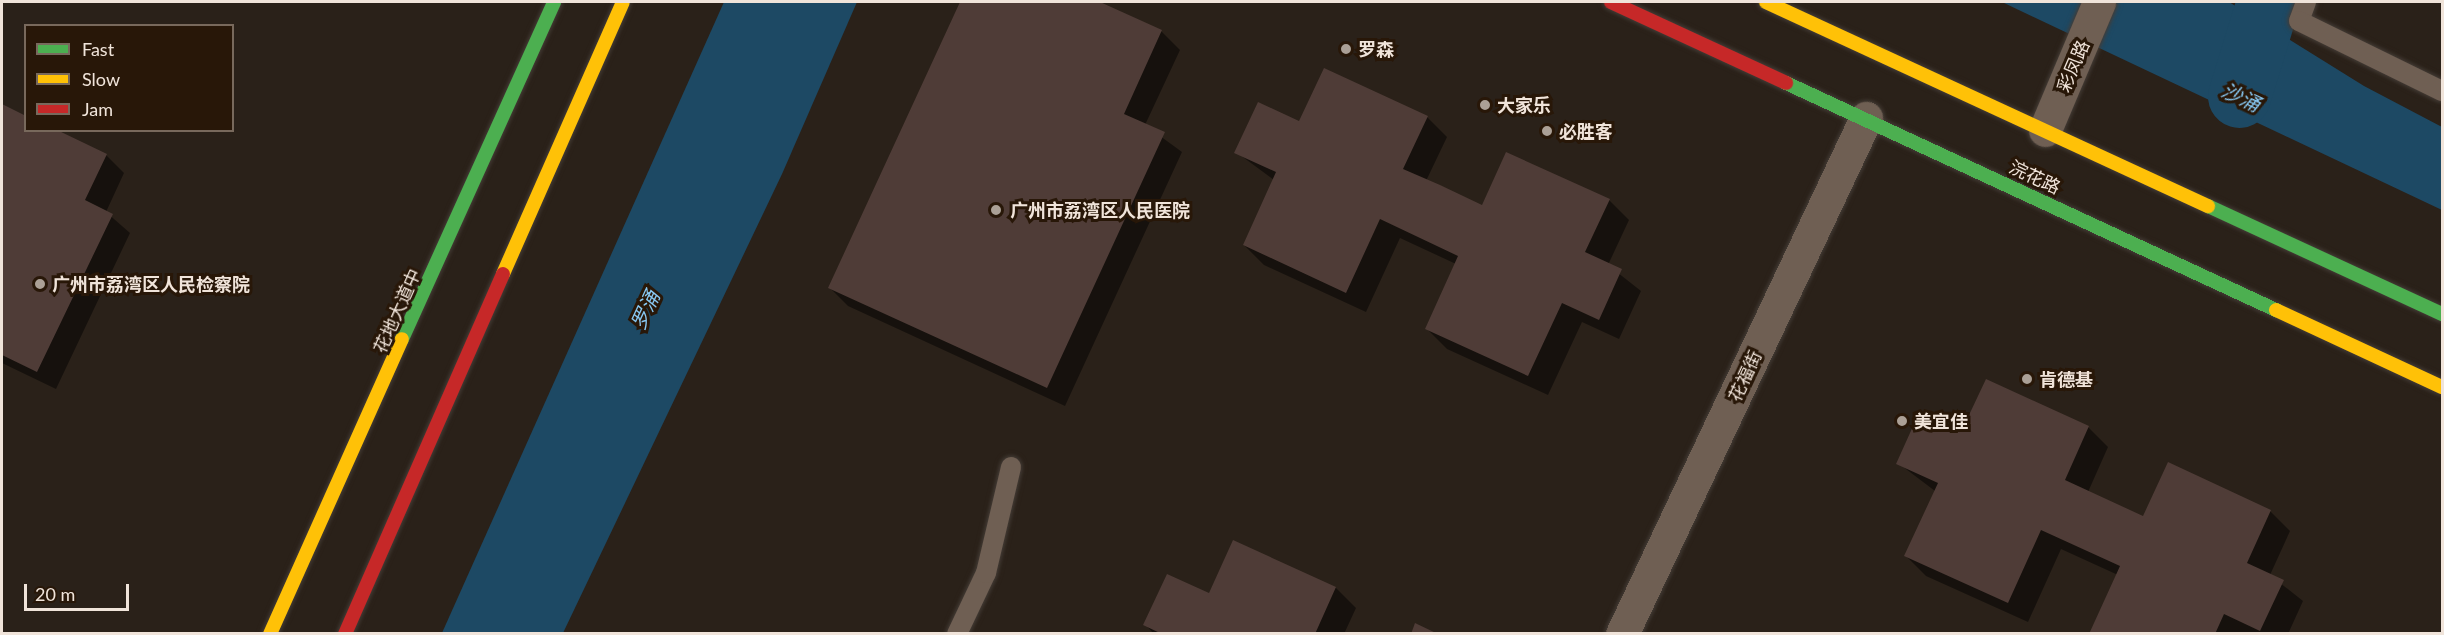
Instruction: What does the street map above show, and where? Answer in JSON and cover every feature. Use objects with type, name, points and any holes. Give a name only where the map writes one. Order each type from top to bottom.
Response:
[{"type":"main road","name":"花地大道中","points":[[270,633],[554,2]]},
{"type":"main road","points":[[345,633],[622,2]]},
{"type":"main road","name":"浣花路","points":[[1611,2],[1866,118],[2442,387]]},
{"type":"main road","points":[[1766,2],[2442,314]]},
{"type":"street","name":"彩凤路","points":[[2045,130],[2080,54],[2099,2]]},
{"type":"street","name":"花福街","points":[[1622,633],[1866,118]]},
{"type":"lane","points":[[2306,2],[2298,21],[2442,91]]},
{"type":"lane","points":[[957,633],[986,573],[1011,467]]},
{"type":"water","name":"罗涌","points":[[724,2],[857,2],[782,174],[563,633],[442,633]]},
{"type":"water","name":"沙涌","points":[[2002,2],[2229,2],[2364,86],[2442,127],[2442,210]]},
{"type":"building","name":"广州市荔湾区人民医院","points":[[960,2],[1100,2],[1162,30],[1124,114],[1165,132],[1047,388],[828,288]]},
{"type":"building","points":[[1324,68],[1428,116],[1403,169],[1482,205],[1506,152],[1610,199],[1585,252],[1622,269],[1599,320],[1562,303],[1528,376],[1425,329],[1458,256],[1380,219],[1346,293],[1243,245],[1276,172],[1234,153],[1258,102],[1299,121]]},
{"type":"building","name":"广州市荔湾区人民检察院","points":[[2,104],[24,115],[24,132],[61,132],[107,154],[85,200],[113,214],[37,372],[2,355]]},
{"type":"building","points":[[1986,379],[2089,426],[2065,480],[2143,516],[2168,462],[2271,510],[2247,563],[2284,580],[2260,631],[2224,614],[2215,634],[2089,634],[2120,566],[2041,530],[2008,603],[1904,556],[1938,483],[1896,464],[1919,413],[1961,432]]},
{"type":"building","points":[[1233,540],[1336,587],[1315,634],[1162,634],[1143,625],[1167,574],[1209,593]]},
{"type":"building","points":[[1415,623],[1438,634],[1411,634]]},
{"type":"waterway","name":"沙涌","points":[[2239,96],[2268,2]]},
{"type":"traffic: fast","points":[[402,339],[554,2]]},
{"type":"traffic: fast","points":[[1786,83],[2276,310]]},
{"type":"traffic: fast","points":[[2208,206],[2442,314]]},
{"type":"traffic: slow","points":[[503,274],[623,2]]},
{"type":"traffic: slow","points":[[1766,2],[2208,206]]},
{"type":"traffic: slow","points":[[2276,310],[2442,387]]},
{"type":"traffic: slow","points":[[270,634],[402,339]]},
{"type":"traffic: jam","points":[[1611,2],[1786,83]]},
{"type":"traffic: jam","points":[[345,634],[503,274]]},
{"type":"place","name":"罗森","points":[[1346,49]]},
{"type":"place","name":"大家乐","points":[[1485,105]]},
{"type":"place","name":"必胜客","points":[[1547,131]]},
{"type":"place","name":"广州市荔湾区人民医院","points":[[996,210]]},
{"type":"place","name":"广州市荔湾区人民检察院","points":[[40,284]]},
{"type":"place","name":"肯德基","points":[[2027,379]]},
{"type":"place","name":"美宜佳","points":[[1902,421]]}]
